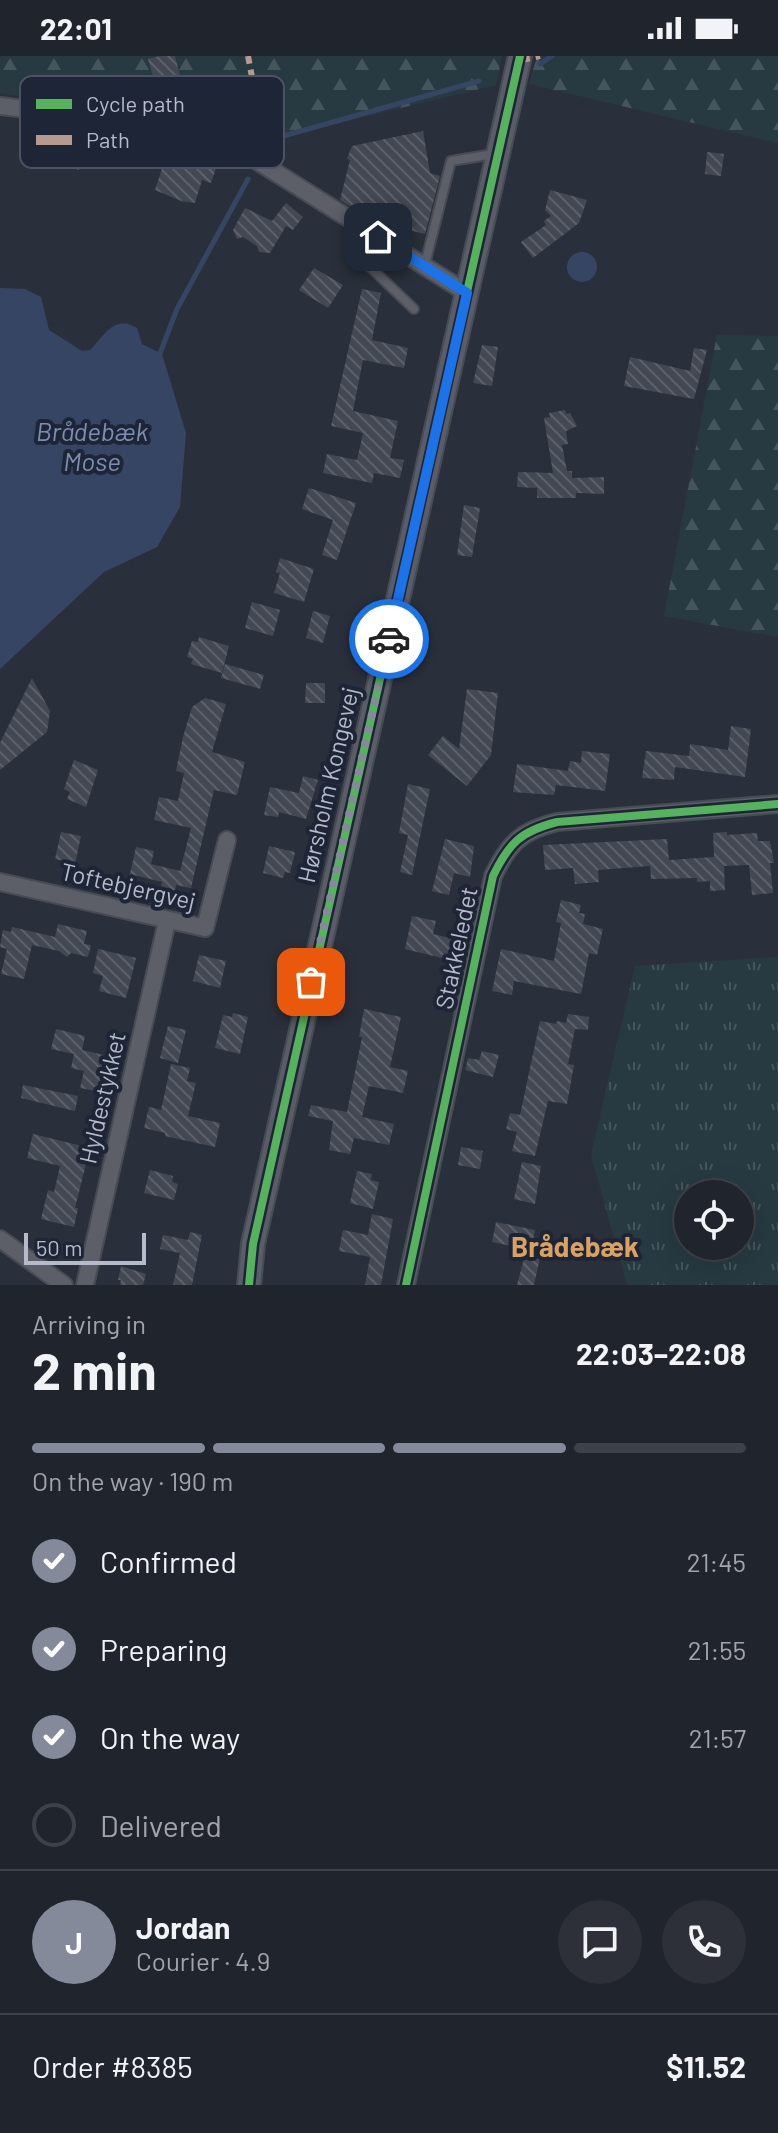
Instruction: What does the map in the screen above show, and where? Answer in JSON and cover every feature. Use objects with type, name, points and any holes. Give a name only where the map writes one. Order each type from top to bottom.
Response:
[{"type":"main road","name":"Hørsholm Kongevej","points":[[249,1285],[253,1244],[520,56]]},
{"type":"main road","name":"Hørsholm Kongevej","points":[[236,1285],[253,1244]]},
{"type":"street","points":[[0,106],[20,109]]},
{"type":"street","points":[[269,168],[467,293]]},
{"type":"street","name":"Stakkeledet","points":[[406,1285],[493,876],[504,853],[523,834],[557,822],[778,804]]},
{"type":"street","name":"Toftebjergvej","points":[[0,882],[205,928],[227,840]]},
{"type":"street","name":"Hyldestykket","points":[[85,1285],[167,921]]},
{"type":"street","points":[[0,1239],[64,1285]]},
{"type":"lane","points":[[425,264],[451,161],[498,153]]},
{"type":"lane","points":[[378,237],[368,258],[370,267],[414,309]]},
{"type":"green space","points":[[0,56],[502,56],[496,85],[284,136],[284,76],[20,76],[20,96],[0,93]]},
{"type":"green space","points":[[537,56],[778,56],[778,143],[529,84]]},
{"type":"green space","points":[[717,335],[778,336],[778,637],[664,616]]},
{"type":"green space","points":[[778,957],[778,1285],[627,1285],[591,1155],[635,966]]},
{"type":"water","points":[[582,252],[593,256],[597,267],[593,278],[582,282],[571,278],[567,267],[571,256]]},
{"type":"water","name":"Brådebæk Mose","points":[[0,288],[25,289],[41,297],[49,330],[82,351],[90,350],[116,325],[129,324],[137,328],[142,344],[162,354],[186,433],[180,507],[157,547],[104,572],[0,669]]},
{"type":"building","points":[[175,56],[180,76],[153,76],[148,59]]},
{"type":"building","points":[[423,131],[430,173],[440,176],[425,234],[400,228],[401,223],[377,218],[378,214],[351,207],[340,200],[352,146]]},
{"type":"building","points":[[707,152],[724,154],[721,176],[705,174]]},
{"type":"building","points":[[162,168],[216,168],[211,183],[202,180],[195,203],[181,201],[155,190]]},
{"type":"building","points":[[550,190],[587,200],[579,223],[533,258],[521,242],[546,225],[544,221],[551,216],[545,210]]},
{"type":"building","points":[[286,203],[303,217],[293,230],[286,226],[270,253],[259,252],[257,246],[243,237],[237,239],[233,230],[245,208],[272,221]]},
{"type":"building","points":[[314,268],[343,285],[328,308],[299,290]]},
{"type":"building","points":[[362,289],[381,293],[372,340],[408,348],[404,368],[363,360],[353,411],[398,421],[390,458],[404,460],[400,478],[374,473],[372,483],[323,473],[327,454],[357,460],[363,433],[331,426]]},
{"type":"building","points":[[482,345],[498,347],[492,386],[473,383]]},
{"type":"building","points":[[694,348],[707,350],[694,399],[624,386],[630,357],[690,371]]},
{"type":"building","points":[[565,410],[577,426],[566,431],[568,444],[562,445],[567,471],[572,471],[572,478],[604,477],[604,494],[576,493],[576,498],[537,498],[537,488],[517,487],[518,472],[553,473],[544,418],[550,417],[549,413]]},
{"type":"building","points":[[309,488],[356,503],[337,560],[322,555],[333,520],[302,509]]},
{"type":"building","points":[[464,505],[480,508],[472,557],[457,555]]},
{"type":"building","points":[[280,558],[314,569],[304,602],[274,593],[280,573],[276,572]]},
{"type":"building","points":[[252,602],[280,610],[273,636],[245,628]]},
{"type":"building","points":[[313,611],[330,616],[323,643],[306,638]]},
{"type":"building","points":[[199,637],[229,646],[222,673],[191,664],[193,659],[187,657],[192,641],[198,642]]},
{"type":"building","points":[[225,664],[264,675],[260,689],[221,678]]},
{"type":"building","points":[[32,678],[50,711],[47,732],[0,770],[0,743]]},
{"type":"building","points":[[306,683],[325,683],[325,703],[305,703]]},
{"type":"building","points":[[467,689],[498,693],[491,755],[467,786],[428,755],[443,736],[459,749]]},
{"type":"building","points":[[205,698],[226,704],[212,752],[245,762],[237,795],[214,790],[191,888],[176,885],[175,892],[160,889],[162,882],[130,874],[136,847],[154,851],[151,864],[180,871],[191,828],[154,820],[159,797],[178,801],[184,773],[176,771],[183,737],[192,707]]},
{"type":"building","points":[[731,726],[751,729],[745,777],[675,767],[674,780],[642,778],[646,751],[689,756],[690,744],[728,750]]},
{"type":"building","points":[[582,751],[610,754],[605,791],[556,785],[554,795],[513,792],[517,764],[568,771],[570,761],[581,763]]},
{"type":"building","points":[[74,760],[98,770],[86,807],[67,799],[70,792],[64,789]]},
{"type":"building","points":[[303,776],[318,780],[306,819],[279,812],[278,817],[264,815],[270,787],[299,793]]},
{"type":"building","points":[[408,784],[430,789],[412,875],[400,872],[408,835],[399,833]]},
{"type":"building","points":[[61,832],[81,836],[75,864],[55,859]]},
{"type":"building","points":[[727,832],[727,835],[757,833],[758,841],[770,841],[774,863],[770,863],[773,893],[752,895],[749,865],[724,866],[725,890],[710,891],[710,881],[697,882],[697,878],[651,879],[650,866],[598,870],[599,882],[575,884],[573,868],[545,870],[543,845],[667,839],[669,860],[714,857],[713,833]]},
{"type":"building","points":[[445,839],[474,846],[470,877],[454,873],[449,895],[432,891]]},
{"type":"building","points":[[269,846],[295,852],[290,873],[285,872],[283,878],[263,873]]},
{"type":"building","points":[[561,900],[581,905],[579,913],[585,914],[583,924],[603,929],[597,955],[589,953],[581,994],[514,981],[512,995],[492,991],[501,949],[554,961],[561,923],[556,922]]},
{"type":"building","points":[[412,916],[436,921],[433,934],[454,939],[450,960],[405,949]]},
{"type":"building","points":[[58,924],[87,931],[84,944],[91,945],[88,957],[71,953],[67,957],[59,951],[32,945],[24,979],[1,974],[7,949],[0,947],[3,930],[11,932],[12,927],[55,937]]},
{"type":"building","points":[[98,949],[136,958],[126,998],[99,991],[103,976],[93,973]]},
{"type":"building","points":[[199,955],[226,961],[220,988],[193,981]]},
{"type":"building","points":[[364,1009],[401,1017],[390,1067],[408,1071],[403,1093],[369,1086],[362,1117],[394,1124],[389,1145],[354,1138],[350,1154],[329,1150],[333,1121],[308,1116],[311,1105],[347,1112],[362,1037],[359,1037]]},
{"type":"building","points":[[233,1013],[248,1017],[240,1054],[215,1048],[223,1015],[232,1017]]},
{"type":"building","points":[[568,1014],[589,1017],[588,1030],[575,1029],[568,1064],[574,1065],[567,1104],[548,1101],[535,1156],[512,1151],[517,1132],[506,1129],[510,1113],[520,1115],[540,1021],[566,1023]]},
{"type":"building","points":[[168,1026],[186,1030],[178,1063],[160,1058]]},
{"type":"building","points":[[56,1029],[85,1036],[82,1050],[104,1055],[103,1060],[113,1062],[108,1086],[102,1085],[101,1092],[80,1088],[84,1071],[71,1068],[74,1054],[51,1049]]},
{"type":"building","points":[[482,1051],[499,1055],[493,1077],[465,1070],[468,1058],[479,1060]]},
{"type":"building","points":[[171,1064],[190,1068],[187,1081],[196,1083],[188,1116],[220,1123],[215,1147],[144,1128],[149,1107],[161,1110]]},
{"type":"building","points":[[23,1085],[78,1096],[75,1111],[21,1098]]},
{"type":"building","points":[[33,1134],[90,1148],[75,1208],[78,1208],[74,1227],[41,1219],[48,1190],[54,1192],[60,1166],[27,1158]]},
{"type":"building","points":[[461,1147],[483,1151],[480,1169],[458,1165]]},
{"type":"building","points":[[522,1162],[541,1166],[535,1204],[514,1199]]},
{"type":"building","points":[[150,1170],[173,1176],[172,1182],[178,1184],[174,1200],[144,1193]]},
{"type":"building","points":[[357,1171],[372,1174],[371,1180],[379,1182],[373,1209],[350,1203]]},
{"type":"building","points":[[372,1214],[393,1219],[381,1285],[365,1285],[370,1257],[339,1251],[343,1230],[368,1235]]},
{"type":"building","points":[[496,1222],[535,1230],[531,1250],[492,1242]]},
{"type":"building","points":[[190,1232],[202,1235],[192,1285],[173,1285],[180,1253],[160,1249],[163,1235],[188,1240]]},
{"type":"building","points":[[525,1255],[540,1258],[534,1285],[517,1285]]},
{"type":"building","points":[[121,1266],[146,1274],[143,1285],[120,1285]]},
{"type":"waterway","points":[[540,64],[552,56]]},
{"type":"waterway","points":[[284,136],[479,81]]},
{"type":"waterway","points":[[159,356],[177,309],[248,179]]},
{"type":"marked path","points":[[248,56],[252,76]]},
{"type":"marked path","points":[[518,61],[540,56]]},
{"type":"cycle path","points":[[249,1285],[253,1244],[520,56]]},
{"type":"cycle path","points":[[406,1285],[493,876],[511,847],[525,834],[557,822],[778,804]]},
{"type":"way so far","points":[[311,982],[389,639]]},
{"type":"district","name":"Brådebæk","points":[[575,1247]]},
{"type":"route","points":[[378,237],[467,293],[389,639]]}]
